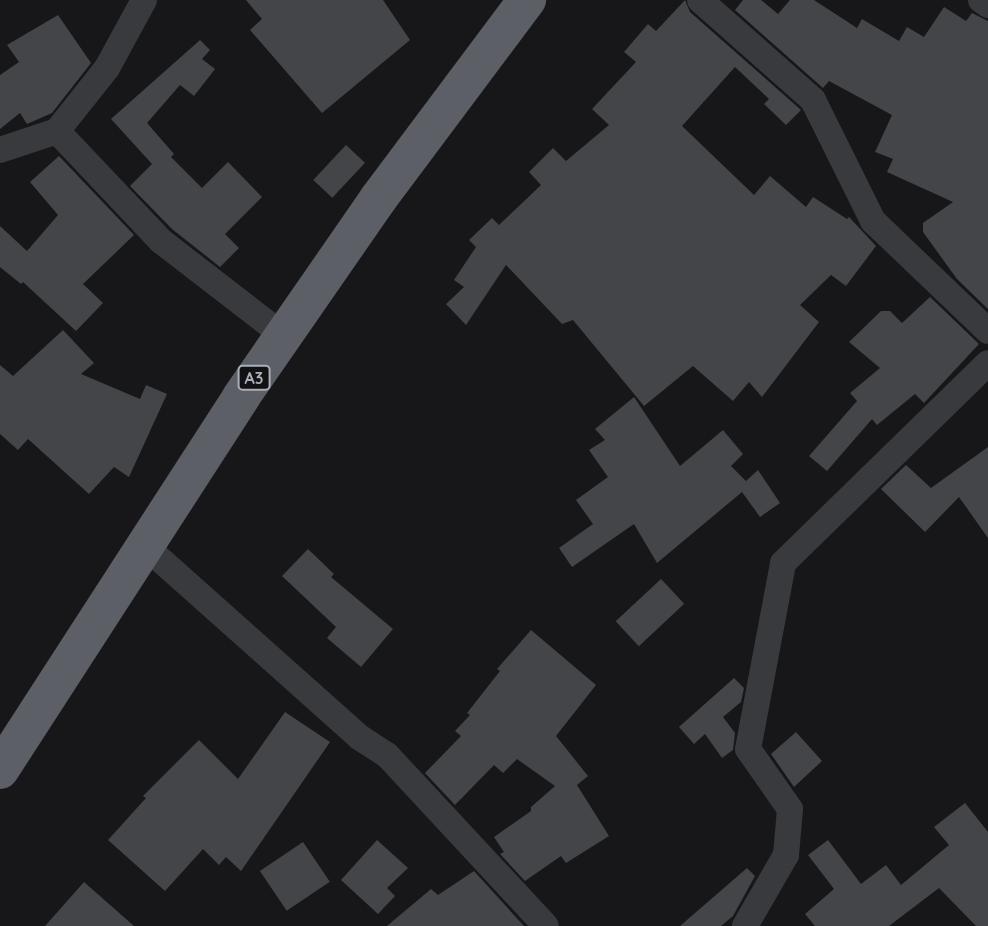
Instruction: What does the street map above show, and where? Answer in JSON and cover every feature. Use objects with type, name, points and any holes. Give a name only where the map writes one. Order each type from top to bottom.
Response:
[{"type":"highway","name":"A3","points":[[2,761],[241,397],[378,199],[527,0]]},
{"type":"street","points":[[0,150],[57,131],[107,68],[144,0]]},
{"type":"street","points":[[701,0],[813,100],[873,221],[988,331]]},
{"type":"street","points":[[981,0],[988,5]]},
{"type":"street","points":[[57,131],[160,241],[285,337]]},
{"type":"street","points":[[746,926],[786,855],[790,808],[748,749],[783,563],[988,363]]},
{"type":"street","points":[[145,546],[359,737],[387,755],[545,926]]},
{"type":"building","points":[[246,0],[383,0],[410,40],[322,113],[250,30],[262,19]]},
{"type":"building","points":[[685,0],[690,12],[801,110],[786,125],[764,104],[769,99],[735,67],[682,126],[754,195],[770,176],[806,207],[813,197],[847,219],[849,217],[876,246],[846,286],[831,275],[800,305],[819,322],[762,397],[749,382],[733,401],[693,366],[644,406],[573,320],[562,324],[506,265],[466,325],[446,304],[464,287],[454,280],[476,247],[469,240],[492,218],[499,225],[541,185],[529,172],[553,148],[566,161],[609,125],[592,109],[636,62],[624,52],[648,24],[656,31]]},
{"type":"building","points":[[743,0],[761,0],[778,14],[790,0],[814,0],[857,28],[862,19],[899,41],[907,27],[924,37],[944,7],[966,21],[972,13],[988,21],[988,309],[957,279],[923,232],[923,223],[953,202],[887,172],[893,159],[875,152],[892,115],[829,81],[823,88],[735,10]]},
{"type":"building","points":[[58,15],[91,63],[52,113],[27,124],[20,113],[0,129],[0,75],[19,62],[7,45]]},
{"type":"building","points":[[200,40],[210,50],[202,59],[215,69],[194,96],[180,85],[147,123],[174,154],[171,157],[202,188],[228,162],[262,197],[225,234],[239,248],[220,267],[172,229],[130,186],[152,164],[111,119]]},
{"type":"building","points":[[346,145],[365,163],[332,198],[313,180]]},
{"type":"building","points":[[59,156],[134,235],[83,284],[103,303],[76,331],[23,282],[21,284],[0,267],[0,226],[27,251],[58,215],[30,182]]},
{"type":"building","points":[[930,297],[979,344],[924,403],[915,394],[877,425],[872,419],[827,471],[809,456],[857,401],[850,393],[880,368],[849,342],[881,311],[890,311],[902,323]]},
{"type":"building","points":[[63,330],[94,363],[81,374],[140,399],[146,385],[167,394],[129,477],[114,467],[89,494],[28,439],[18,450],[0,434],[0,365],[13,376]]},
{"type":"building","points":[[634,397],[680,466],[723,430],[743,454],[731,466],[746,481],[758,470],[780,503],[760,517],[742,492],[657,563],[634,524],[572,567],[559,548],[593,524],[576,500],[608,477],[589,450],[605,440],[595,429]]},
{"type":"building","points":[[988,447],[988,538],[959,497],[925,532],[881,489],[906,465],[931,488]]},
{"type":"building","points":[[308,549],[334,574],[331,577],[393,629],[361,667],[327,638],[336,627],[282,576]]},
{"type":"building","points":[[661,579],[684,604],[639,646],[616,621]]},
{"type":"building","points":[[531,630],[596,685],[556,736],[588,776],[577,785],[609,836],[566,863],[561,856],[525,881],[500,854],[504,852],[494,837],[531,811],[531,807],[555,786],[517,759],[503,773],[494,765],[455,805],[425,773],[461,736],[455,731],[470,715],[467,713],[500,671],[497,669]]},
{"type":"building","points":[[734,678],[744,688],[741,702],[723,717],[735,733],[733,750],[722,758],[705,734],[694,744],[679,727]]},
{"type":"building","points":[[285,712],[330,742],[241,871],[226,857],[219,865],[203,849],[165,891],[108,840],[146,798],[143,796],[199,740],[238,779]]},
{"type":"building","points":[[796,732],[822,761],[794,787],[771,754]]},
{"type":"building","points":[[965,803],[988,832],[988,926],[976,926],[939,888],[889,926],[815,926],[805,914],[834,889],[808,855],[828,840],[861,884],[886,865],[901,885],[949,845],[934,827]]},
{"type":"building","points":[[377,840],[408,868],[387,888],[395,896],[378,914],[341,880]]},
{"type":"building","points":[[303,842],[330,882],[287,911],[260,871]]},
{"type":"building","points":[[747,868],[755,876],[733,916],[721,926],[680,926]]},
{"type":"building","points":[[474,871],[524,926],[387,926],[431,889],[438,895]]},
{"type":"building","points":[[84,882],[134,926],[45,926]]}]
